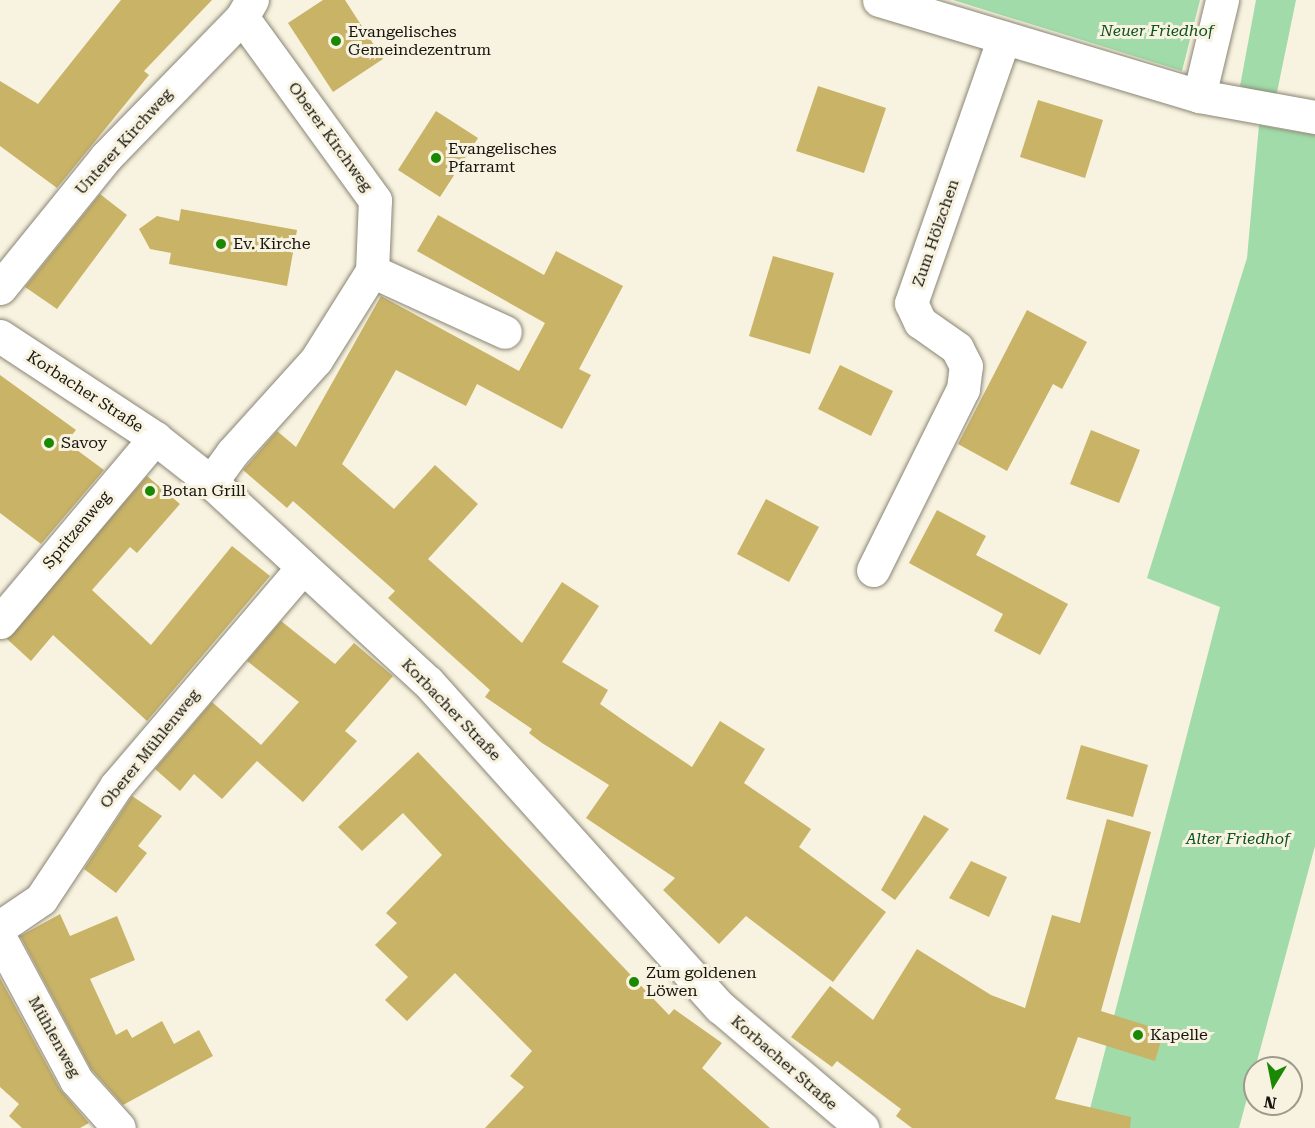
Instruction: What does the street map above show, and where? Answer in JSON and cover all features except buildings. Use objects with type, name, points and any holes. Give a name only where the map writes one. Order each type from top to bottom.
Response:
[{"type":"street","points":[[879,0],[1199,96],[1315,117]]},
{"type":"street","points":[[1199,96],[1222,0]]},
{"type":"street","name":"Oberer Kirchweg","points":[[211,482],[232,453],[316,360],[372,271],[375,200],[247,8]]},
{"type":"street","name":"Unterer Kirchweg","points":[[0,288],[106,157],[247,8]]},
{"type":"street","name":"Zum Hölzchen","points":[[873,570],[963,388],[966,366],[957,348],[920,322],[911,303],[1004,38]]},
{"type":"street","points":[[372,271],[505,332]]},
{"type":"street","name":"Korbacher Straße","points":[[0,336],[155,438],[211,482],[428,682],[720,1007],[844,1123]]},
{"type":"street","name":"Spritzenweg","points":[[0,622],[155,438]]},
{"type":"street","name":"Oberer Mühlenweg","points":[[0,927],[41,899],[116,786],[302,568]]},
{"type":"street","name":"Mühlenweg","points":[[0,938],[76,1080],[119,1128]]},
{"type":"green space","name":"Neuer Friedhof","points":[[953,0],[1200,0],[1182,71]]},
{"type":"green space","points":[[1256,0],[1296,0],[1276,97],[1240,86]]},
{"type":"green space","name":"Alter Friedhof","points":[[1259,125],[1315,135],[1315,846],[1258,1056],[1243,1056],[1243,1113],[1239,1128],[1085,1128],[1220,607],[1147,578],[1247,258]]},
{"type":"place","name":"Evangelisches Gemeindezentrum","points":[[336,41]]},
{"type":"place","name":"Evangelisches Pfarramt","points":[[436,158]]},
{"type":"place","name":"Ev. Kirche","points":[[221,244]]},
{"type":"place","name":"Savoy","points":[[49,443]]},
{"type":"place","name":"Botan Grill","points":[[150,491]]},
{"type":"place","name":"Zum goldenen Löwen","points":[[634,982]]},
{"type":"place","name":"Kapelle","points":[[1138,1035]]}]
